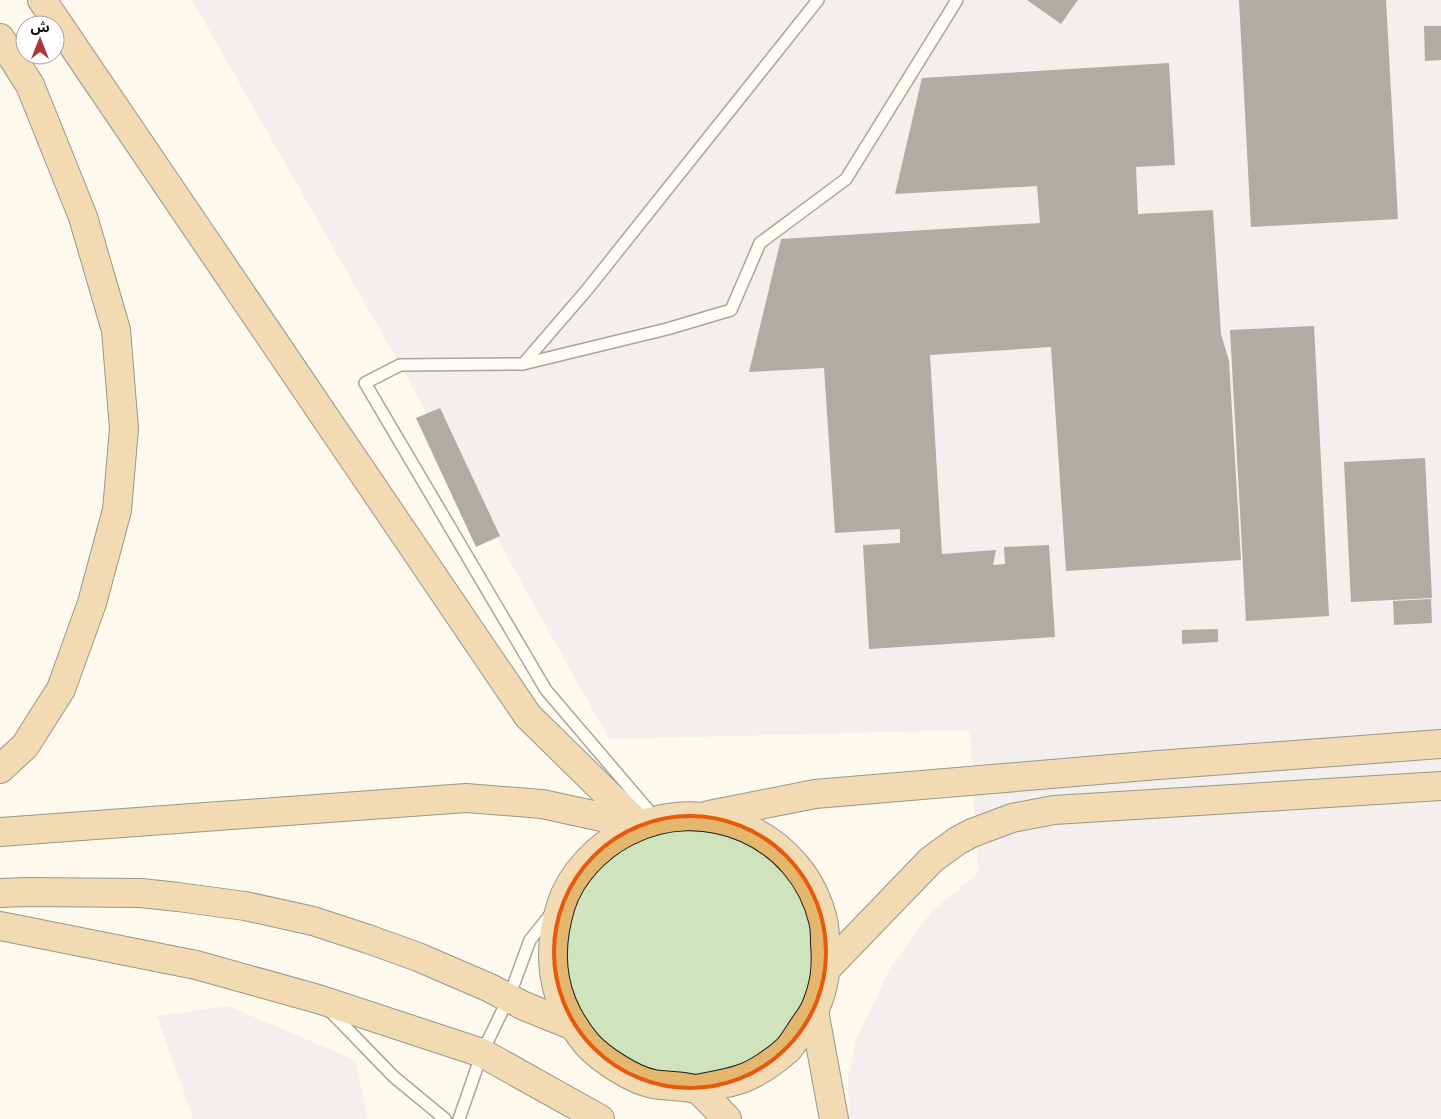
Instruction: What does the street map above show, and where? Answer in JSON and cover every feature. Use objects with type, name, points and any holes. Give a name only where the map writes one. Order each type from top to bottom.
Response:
[{"type":"highway","points":[[42,0],[528,716],[648,823]]},
{"type":"highway","points":[[0,38],[30,85],[83,217],[116,330],[124,429],[117,510],[92,603],[83,629],[61,689],[25,746],[0,768]]},
{"type":"highway","points":[[702,816],[733,823],[756,832],[776,845],[792,861],[806,880],[824,922],[826,968],[822,990],[814,1011],[788,1049],[770,1064],[742,1079],[697,1089],[651,1084],[618,1069],[590,1047],[574,1026],[562,1003],[554,977],[552,952],[555,925],[562,900],[576,876],[593,855],[615,838],[648,823],[670,817],[702,816],[815,794],[1168,764],[1441,744]]},
{"type":"highway","points":[[826,968],[931,860],[957,841],[972,833],[1012,818],[1054,810],[1441,786]]},
{"type":"highway","points":[[0,832],[466,798],[542,804],[648,823]]},
{"type":"highway","points":[[0,893],[141,893],[245,906],[313,921],[368,939],[467,977],[524,1006],[574,1026]]},
{"type":"highway","points":[[0,926],[196,965],[318,999],[482,1053],[600,1119]]},
{"type":"highway","points":[[814,1011],[834,1119]]},
{"type":"highway","points":[[697,1089],[727,1119]]},
{"type":"lane","points":[[523,364],[586,291],[818,0]]},
{"type":"lane","points":[[648,823],[546,690],[365,383],[400,365],[523,364],[667,329],[731,310],[760,243],[846,179],[956,0]]},
{"type":"lane","points":[[459,1119],[482,1053],[508,998],[530,940],[562,900]]},
{"type":"lane","points":[[318,999],[394,1077],[445,1119]]},
{"type":"highlighted area","points":[[702,816],[733,823],[775,845],[806,880],[817,900],[824,922],[827,968],[814,1011],[788,1049],[742,1079],[697,1089],[651,1084],[618,1069],[590,1047],[562,1003],[552,952],[563,900],[593,855],[639,825],[670,817]]},
{"type":"shaded area","points":[[192,0],[1441,0],[1441,1119],[849,1119],[848,1078],[856,1041],[890,968],[932,911],[978,873],[970,730],[609,739],[400,365]]},
{"type":"shaded area","points":[[228,1006],[355,1060],[368,1119],[192,1119],[157,1016]]},
{"type":"green space","points":[[708,818],[792,861],[827,968],[770,1064],[651,1084],[574,1026],[552,952],[593,855]]},
{"type":"building","points":[[1027,0],[1078,0],[1061,24]]},
{"type":"building","points":[[1239,0],[1386,0],[1398,219],[1251,227]]},
{"type":"building","points":[[1424,26],[1441,26],[1441,60],[1425,61]]},
{"type":"building","points":[[1169,63],[1175,165],[1136,167],[1138,214],[1213,210],[1221,334],[1229,361],[1241,560],[1066,571],[1051,347],[930,355],[942,554],[996,550],[993,565],[1005,564],[1004,547],[1049,545],[1055,637],[869,649],[863,545],[900,543],[900,529],[835,533],[824,368],[749,372],[781,239],[1040,223],[1037,186],[895,194],[922,78]]},
{"type":"building","points":[[1314,326],[1329,616],[1246,621],[1230,330]]},
{"type":"building","points":[[440,408],[500,536],[476,547],[416,418]]},
{"type":"building","points":[[1425,458],[1432,598],[1351,602],[1344,462]]},
{"type":"building","points":[[1431,599],[1432,623],[1394,625],[1393,601]]},
{"type":"building","points":[[1218,629],[1218,642],[1182,644],[1182,630]]}]
